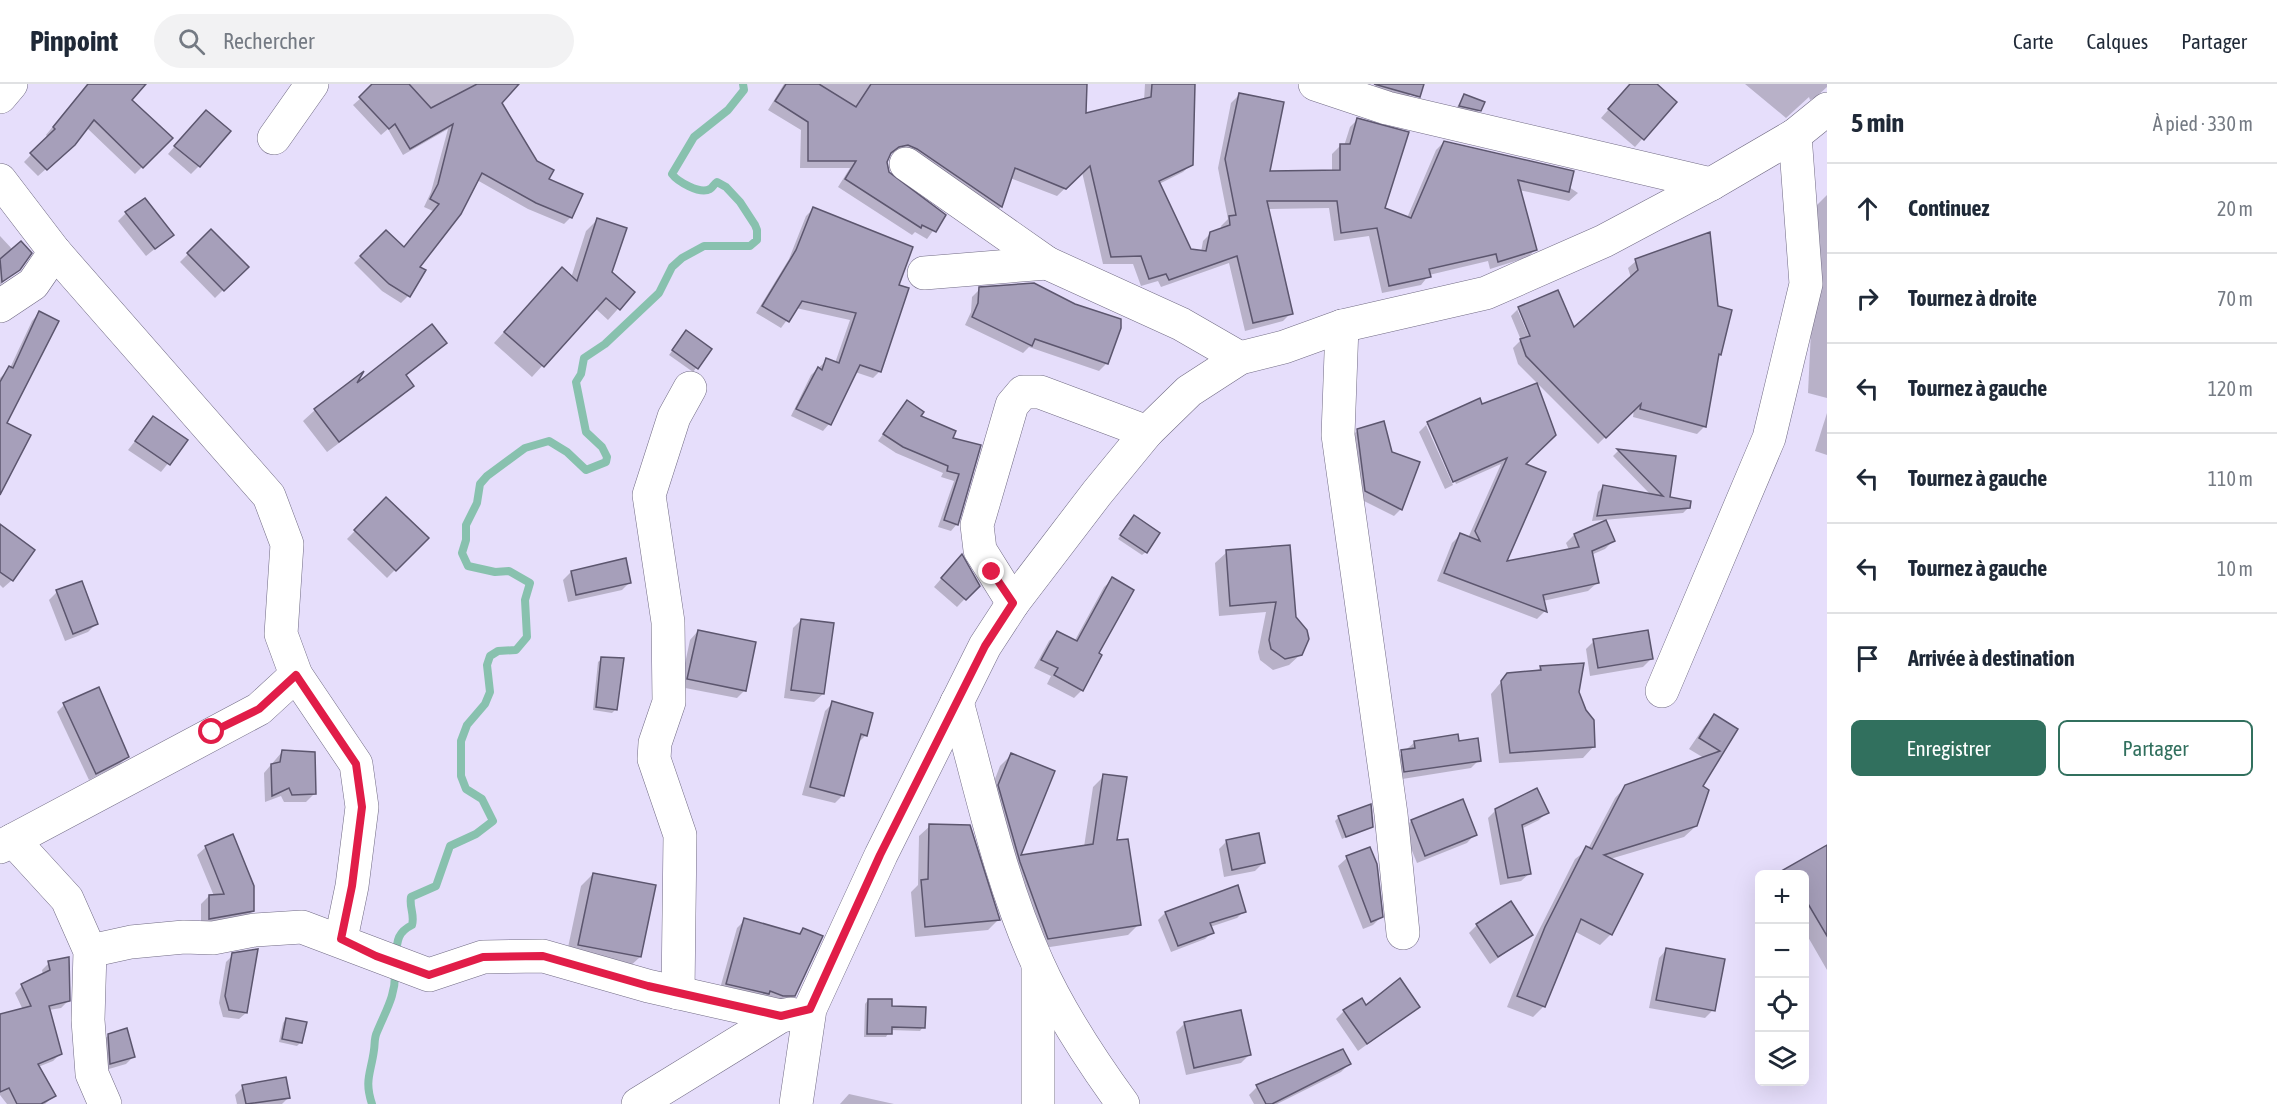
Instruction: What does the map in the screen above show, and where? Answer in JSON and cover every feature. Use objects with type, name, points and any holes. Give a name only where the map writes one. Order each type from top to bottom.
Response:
[{"type":"street","points":[[0,97],[11,84]]},
{"type":"street","points":[[274,138],[312,84]]},
{"type":"street","points":[[1322,85],[1387,108],[1711,184]]},
{"type":"street","points":[[796,1104],[796,1013],[880,855],[985,646],[1013,603],[1147,432],[1189,391],[1240,358],[1284,347],[1342,327],[1485,293],[1604,241],[1711,184],[1795,135],[1827,109]]},
{"type":"street","points":[[1662,691],[1768,438],[1806,284],[1795,135]]},
{"type":"street","points":[[906,164],[1047,263],[1181,324],[1240,358]]},
{"type":"street","points":[[0,180],[55,252],[269,496],[287,544],[281,634],[296,675],[356,764],[362,807],[352,886],[341,939]]},
{"type":"street","points":[[0,306],[33,284],[55,252]]},
{"type":"street","points":[[924,273],[1047,263]]},
{"type":"street","points":[[1342,327],[1338,435],[1391,814],[1403,933]]},
{"type":"street","points":[[678,993],[680,835],[654,759],[655,743],[669,702],[668,622],[649,495],[674,417],[690,388]]},
{"type":"street","points":[[1013,603],[980,550],[977,525],[1012,405],[1023,392],[1040,392],[1147,432]]},
{"type":"street","points":[[105,1104],[92,1074],[88,1020],[90,951],[67,899],[7,844],[259,709],[296,675]]},
{"type":"street","points":[[957,702],[1006,877],[1038,964],[1088,1055],[1123,1104]]},
{"type":"street","points":[[90,951],[131,942],[184,937],[213,938],[255,930],[302,927],[341,939],[390,961],[429,975],[483,957],[543,956],[678,993],[796,1013]]},
{"type":"street","points":[[1038,964],[1038,1104]]},
{"type":"street","points":[[638,1104],[796,1013]]},
{"type":"building","points":[[88,84],[146,84],[132,100],[173,138],[143,168],[94,120],[75,145],[47,170],[30,153],[55,129],[53,127]]},
{"type":"building","points":[[372,84],[409,84],[431,108],[477,84],[519,84],[502,103],[537,161],[554,170],[549,179],[583,194],[572,218],[536,203],[482,173],[461,214],[420,267],[426,270],[410,297],[389,284],[360,256],[386,230],[404,247],[439,204],[430,199],[438,184],[453,124],[410,149],[395,124],[389,129],[359,97]]},
{"type":"building","points":[[786,84],[819,84],[856,107],[871,84],[1087,84],[1086,113],[1151,97],[1152,84],[1195,84],[1193,165],[1159,181],[1191,249],[1206,251],[1210,232],[1230,225],[1229,216],[1236,215],[1225,159],[1239,93],[1284,102],[1270,171],[1340,170],[1340,144],[1350,144],[1357,118],[1409,132],[1385,208],[1411,218],[1444,141],[1574,171],[1569,192],[1518,180],[1537,250],[1498,262],[1496,254],[1429,269],[1431,277],[1389,286],[1377,228],[1341,233],[1337,201],[1267,201],[1293,314],[1253,323],[1237,256],[1169,280],[1166,274],[1149,279],[1141,256],[1111,257],[1090,166],[1066,189],[1015,168],[1002,207],[917,149],[908,145],[899,147],[891,153],[887,162],[889,172],[946,215],[936,232],[922,225],[921,228],[845,179],[856,161],[808,161],[808,122],[775,101]]},
{"type":"building","points":[[1374,84],[1424,84],[1420,97]]},
{"type":"building","points":[[1630,84],[1657,84],[1677,102],[1644,140],[1608,109]]},
{"type":"building","points":[[1464,94],[1485,102],[1481,111],[1459,106]]},
{"type":"building","points":[[206,110],[231,131],[200,167],[174,146]]},
{"type":"building","points":[[145,198],[174,235],[155,249],[125,212]]},
{"type":"building","points":[[813,207],[913,247],[899,285],[909,288],[881,372],[860,365],[831,425],[796,409],[818,367],[822,370],[826,358],[839,363],[856,313],[802,301],[789,322],[762,306],[796,250]]},
{"type":"building","points":[[597,218],[627,228],[612,272],[635,292],[620,310],[606,298],[544,367],[504,332],[562,267],[577,281]]},
{"type":"building","points":[[211,229],[249,267],[224,291],[187,253]]},
{"type":"building","points":[[1710,232],[1718,306],[1732,310],[1721,355],[1719,354],[1706,427],[1640,409],[1641,404],[1606,438],[1526,356],[1520,339],[1530,336],[1518,307],[1558,290],[1574,327],[1638,270],[1635,259]]},
{"type":"building","points":[[21,241],[32,253],[20,270],[2,282],[0,259]]},
{"type":"building","points":[[1034,283],[1075,304],[1121,319],[1121,328],[1108,364],[1035,339],[1032,346],[972,317],[978,303],[979,287]]},
{"type":"building","points":[[39,311],[59,321],[7,423],[31,435],[0,495],[0,382],[9,366],[13,368]]},
{"type":"building","points":[[432,324],[447,343],[406,375],[414,386],[339,442],[314,409],[364,371],[357,383]]},
{"type":"building","points":[[686,330],[712,349],[698,369],[672,350]]},
{"type":"building","points":[[1537,383],[1556,435],[1526,464],[1546,472],[1507,561],[1579,547],[1574,534],[1606,520],[1615,541],[1592,551],[1599,583],[1543,595],[1547,612],[1444,573],[1460,533],[1480,541],[1475,531],[1507,458],[1453,482],[1427,422],[1480,398],[1482,404]]},
{"type":"building","points":[[907,400],[924,412],[921,416],[956,431],[953,438],[981,445],[958,525],[944,520],[959,474],[947,471],[948,466],[903,447],[883,434]]},
{"type":"building","points":[[153,416],[188,440],[170,465],[135,441]]},
{"type":"building","points":[[1384,421],[1392,452],[1420,462],[1402,510],[1365,491],[1357,429]]},
{"type":"building","points":[[1617,449],[1676,456],[1670,497],[1691,501],[1690,508],[1597,516],[1603,485],[1663,496]]},
{"type":"building","points":[[386,497],[429,538],[396,571],[354,530]]},
{"type":"building","points":[[1134,515],[1160,533],[1147,553],[1120,535]]},
{"type":"building","points":[[0,524],[35,550],[13,581],[0,572]]},
{"type":"building","points":[[1290,545],[1296,617],[1307,630],[1309,639],[1302,655],[1285,659],[1271,649],[1269,640],[1276,602],[1230,606],[1226,550]]},
{"type":"building","points":[[962,554],[980,586],[966,600],[941,578]]},
{"type":"building","points":[[626,558],[631,583],[576,595],[571,571]]},
{"type":"building","points":[[1112,577],[1134,590],[1099,653],[1102,655],[1083,691],[1054,675],[1058,668],[1041,660],[1057,631],[1077,641]]},
{"type":"building","points":[[82,581],[98,624],[73,634],[56,590]]},
{"type":"building","points":[[801,619],[834,623],[824,694],[791,690]]},
{"type":"building","points":[[698,630],[756,642],[746,691],[687,679]]},
{"type":"building","points":[[1648,630],[1653,659],[1598,668],[1593,639]]},
{"type":"building","points":[[601,657],[624,658],[617,710],[596,707]]},
{"type":"building","points":[[1584,663],[1579,692],[1586,710],[1594,720],[1595,747],[1510,753],[1501,681],[1507,673],[1541,670],[1540,666]]},
{"type":"building","points":[[99,687],[129,757],[96,774],[63,703]]},
{"type":"building","points":[[832,701],[873,713],[867,736],[861,734],[844,796],[810,787]]},
{"type":"building","points":[[1714,714],[1738,729],[1703,786],[1709,790],[1697,826],[1604,855],[1643,874],[1612,935],[1581,919],[1545,1007],[1517,996],[1545,927],[1586,846],[1592,849],[1625,785],[1720,751],[1699,738]]},
{"type":"building","points":[[1458,734],[1459,741],[1478,738],[1481,761],[1404,772],[1401,750],[1415,748],[1414,741]]},
{"type":"building","points":[[282,750],[315,752],[316,794],[292,795],[289,788],[272,796],[271,764],[280,762]]},
{"type":"building","points":[[1011,753],[1055,771],[1021,855],[1093,844],[1103,774],[1127,777],[1117,840],[1128,839],[1141,925],[1048,939],[1020,862],[998,785]]},
{"type":"building","points":[[1537,788],[1549,813],[1522,825],[1531,874],[1508,878],[1495,809]]},
{"type":"building","points":[[1463,799],[1477,835],[1425,856],[1411,820]]},
{"type":"building","points":[[1371,804],[1373,827],[1346,837],[1338,816]]},
{"type":"building","points":[[929,824],[970,825],[1000,920],[925,927],[921,880],[928,879]]},
{"type":"building","points":[[1259,833],[1265,863],[1232,870],[1226,840]]},
{"type":"building","points":[[233,834],[254,886],[254,911],[209,919],[209,895],[224,894],[205,846]]},
{"type":"building","points":[[1827,845],[1827,936],[1809,905],[1809,870],[1783,870]]},
{"type":"building","points":[[1370,847],[1377,864],[1383,917],[1371,922],[1346,856]]},
{"type":"building","points":[[593,873],[656,885],[641,957],[578,945]]},
{"type":"building","points":[[1238,885],[1246,912],[1210,923],[1214,933],[1178,946],[1165,912]]},
{"type":"building","points":[[1511,901],[1533,935],[1498,957],[1476,924]]},
{"type":"building","points":[[744,918],[800,934],[803,928],[823,936],[795,996],[783,996],[770,991],[769,994],[726,984]]},
{"type":"building","points":[[1666,948],[1725,959],[1715,1011],[1656,1000]]},
{"type":"building","points":[[258,949],[247,1013],[229,1010],[225,996],[232,953]]},
{"type":"building","points":[[69,957],[70,1001],[49,1006],[62,1054],[38,1064],[56,1096],[41,1104],[17,1104],[9,1088],[0,1092],[0,1014],[31,1006],[21,984],[50,970],[48,961]]},
{"type":"building","points":[[1400,978],[1420,1007],[1367,1044],[1343,1010],[1362,998],[1366,1005]]},
{"type":"building","points":[[868,999],[892,999],[892,1006],[926,1007],[925,1028],[892,1027],[892,1034],[867,1034]]},
{"type":"building","points":[[1241,1010],[1251,1055],[1194,1068],[1184,1022]]},
{"type":"building","points":[[286,1018],[307,1022],[302,1043],[282,1039]]},
{"type":"building","points":[[127,1028],[135,1057],[110,1064],[108,1034]]},
{"type":"building","points":[[1343,1049],[1351,1064],[1272,1104],[1266,1104],[1256,1085]]},
{"type":"building","points":[[286,1077],[290,1098],[246,1104],[242,1085]]},
{"type":"waterway","points":[[396,955],[399,937],[412,925],[411,897],[436,886],[450,846],[476,834],[493,821],[482,799],[466,789],[461,776],[461,741],[467,725],[485,704],[490,692],[487,665],[490,656],[498,651],[516,650],[527,637],[525,600],[530,583],[509,571],[495,572],[468,566],[462,553],[466,540],[466,525],[477,503],[480,484],[487,476],[525,448],[549,441],[567,452],[586,470],[606,462],[607,457],[602,447],[586,432],[576,382],[581,374],[584,358],[605,344],[659,293],[672,267],[682,258],[704,246],[750,246],[757,240],[755,225],[740,202],[726,187],[717,182],[710,189],[695,189],[672,174],[694,137],[728,110],[744,90],[743,84]]},
{"type":"waterway","points":[[372,1104],[368,1082],[375,1039],[392,995],[395,971]]},
{"type":"route","points":[[212,732],[259,709],[296,675],[356,764],[362,807],[352,886],[341,939],[376,956],[429,975],[483,957],[543,956],[648,986],[781,1016],[810,1009],[880,855],[985,646],[1013,603],[992,572]]}]
